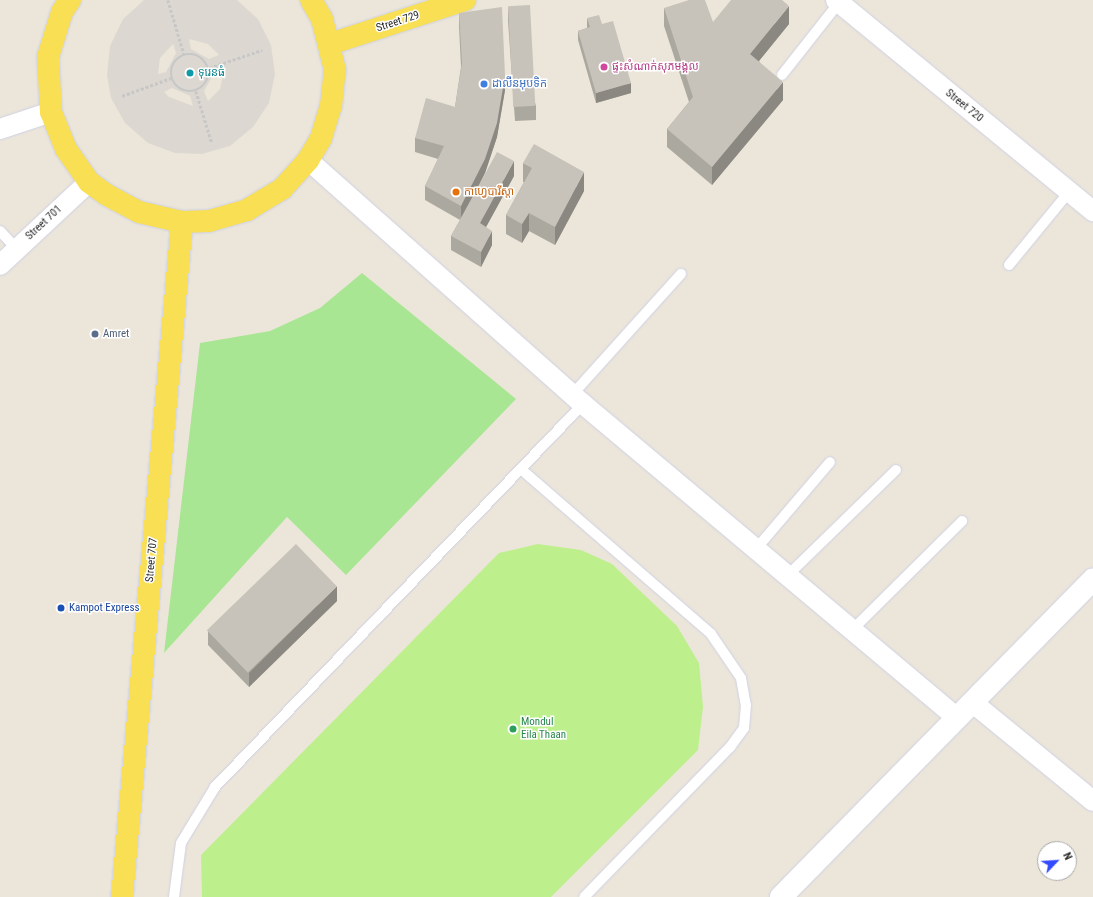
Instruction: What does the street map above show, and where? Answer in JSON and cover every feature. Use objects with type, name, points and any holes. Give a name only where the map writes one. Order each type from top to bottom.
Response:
[{"type":"main road","points":[[70,0],[62,12],[48,57],[51,112],[66,149],[89,182],[139,212],[182,222],[209,221],[247,210],[282,189],[308,160],[321,138],[331,106],[335,70],[330,44],[311,0]]},
{"type":"main road","name":"Street 729","points":[[330,44],[465,0]]},
{"type":"main road","name":"Street 707","points":[[122,897],[182,222]]},
{"type":"street","name":"Street 720","points":[[839,1],[1093,211]]},
{"type":"street","points":[[0,129],[51,112]]},
{"type":"street","points":[[308,160],[578,399],[957,718]]},
{"type":"street","name":"Street 701","points":[[0,265],[89,182]]},
{"type":"street","points":[[781,897],[1093,580]]},
{"type":"street","points":[[972,702],[1093,801]]},
{"type":"lane","points":[[782,75],[839,1]]},
{"type":"lane","points":[[1009,265],[1069,192]]},
{"type":"lane","points":[[0,231],[17,249]]},
{"type":"lane","points":[[174,897],[181,843],[215,786],[522,470],[578,399],[681,274]]},
{"type":"lane","points":[[756,549],[830,462]]},
{"type":"lane","points":[[522,470],[711,634],[741,678],[746,705],[744,728],[730,747],[584,897]]},
{"type":"lane","points":[[787,576],[896,470]]},
{"type":"lane","points":[[852,630],[962,521]]},
{"type":"path","points":[[168,0],[184,54]]},
{"type":"path","points":[[209,68],[262,50]]},
{"type":"path","points":[[184,54],[201,57],[209,68],[205,86],[196,91],[180,90],[171,78],[173,62],[184,54]]},
{"type":"path","points":[[122,96],[171,78]]},
{"type":"path","points":[[196,91],[212,143]]},
{"type":"green space","points":[[362,273],[516,399],[346,575],[287,517],[164,653],[200,343],[270,331],[320,308]]},
{"type":"green space","name":"Mondul Eila Thaan","points":[[538,544],[581,550],[612,564],[677,626],[699,663],[703,707],[698,750],[551,897],[202,897],[201,855],[499,553]]},
{"type":"shaded area","points":[[144,0],[237,0],[258,19],[271,45],[275,74],[269,103],[253,127],[230,146],[202,154],[175,153],[148,143],[125,123],[111,98],[107,75],[110,46],[123,19]],"holes":[[[189,39],[208,44],[219,55],[209,59],[191,49]],[[173,44],[176,53],[166,72],[158,74],[160,58]],[[224,71],[220,89],[208,101],[204,91],[213,75]],[[172,88],[190,96],[193,106],[169,97],[164,92]]]},
{"type":"building","points":[[689,0],[705,0],[713,22],[731,0],[782,0],[789,6],[750,54],[783,82],[712,167],[667,129],[693,97],[664,8]]},
{"type":"building","points":[[530,5],[535,106],[513,107],[508,6]]},
{"type":"building","points":[[502,7],[505,76],[497,123],[485,159],[461,206],[425,186],[444,146],[415,138],[426,98],[455,107],[462,63],[459,13]]},
{"type":"building","name":"ផ្ទះសំណាក់សុភមង្គល","points":[[599,15],[602,24],[613,21],[631,83],[596,93],[578,31],[590,27],[587,18]]},
{"type":"building","points":[[534,144],[584,172],[555,227],[529,213],[522,224],[506,215],[532,168],[523,163]]},
{"type":"building","points":[[497,152],[514,161],[480,223],[492,231],[481,252],[451,236]]},
{"type":"building","points":[[296,544],[337,586],[248,673],[207,630]]},
{"type":"place","name":"ផ្ទះសំណាក់សុភមង្គល","points":[[604,67]]},
{"type":"place","name":"ទុរេនធំ","points":[[190,73]]},
{"type":"place","name":"ដាលីនអុបទិក","points":[[484,84]]},
{"type":"place","name":"កាហ្វេបារីស្តា","points":[[456,192]]},
{"type":"place","name":"Amret","points":[[95,334]]},
{"type":"place","name":"Kampot Express","points":[[61,608]]},
{"type":"place","name":"Mondul Eila Thaan","points":[[513,729]]}]
